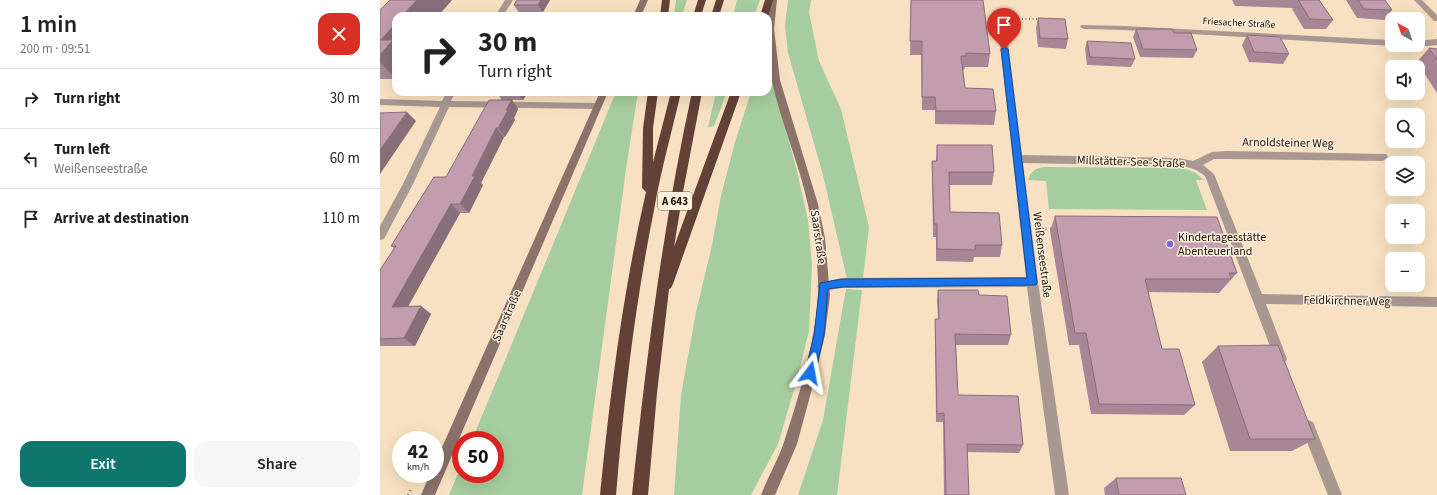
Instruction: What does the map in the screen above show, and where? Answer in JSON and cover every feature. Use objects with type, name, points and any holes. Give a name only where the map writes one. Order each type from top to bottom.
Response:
[{"type":"highway","points":[[664,12],[666,0]]},
{"type":"highway","points":[[698,12],[702,0]]},
{"type":"highway","points":[[716,12],[720,0]]},
{"type":"highway","points":[[765,12],[769,0]]},
{"type":"highway","points":[[648,210],[648,128],[652,96]]},
{"type":"highway","name":"A 643","points":[[608,495],[619,391],[630,314],[648,210],[675,96]]},
{"type":"highway","name":"A 643","points":[[640,495],[658,310],[673,208],[695,96]]},
{"type":"highway","points":[[658,310],[735,96]]},
{"type":"main road","points":[[639,12],[644,0]]},
{"type":"main road","name":"Saarstraße","points":[[772,12],[773,0]]},
{"type":"main road","name":"Saarstraße","points":[[768,495],[790,444],[807,385],[819,335],[823,286],[820,238],[813,204],[776,80],[772,46]]},
{"type":"main road","name":"Saarstraße","points":[[428,495],[602,96]]},
{"type":"street","points":[[502,12],[509,0]]},
{"type":"street","points":[[1418,0],[1437,19]]},
{"type":"street","name":"Weißenseestraße","points":[[1001,18],[1032,282],[1062,495]]},
{"type":"street","name":"Friesacher Straße","points":[[1084,27],[1385,43]]},
{"type":"street","points":[[1425,43],[1437,42]]},
{"type":"street","points":[[380,236],[408,184],[449,96]]},
{"type":"street","points":[[380,102],[445,105],[598,106]]},
{"type":"street","name":"Arnoldsteiner Weg","points":[[1196,164],[1212,156],[1227,155],[1383,157]]},
{"type":"street","name":"Millstätter-See-Straße","points":[[1018,159],[1179,162],[1196,164],[1209,174],[1286,372]]},
{"type":"street","points":[[823,286],[842,283],[1032,282]]},
{"type":"street","name":"Feldkirchner Weg","points":[[1258,299],[1437,302]]},
{"type":"street","points":[[1304,415],[1335,495]]},
{"type":"path","points":[[1001,18],[1040,20]]},
{"type":"path","points":[[1026,229],[1057,229]]},
{"type":"green space","points":[[676,0],[687,0],[683,12],[674,12]]},
{"type":"green space","points":[[737,0],[760,0],[756,12],[734,12]]},
{"type":"green space","points":[[788,0],[812,0],[809,12],[819,61],[841,109],[869,227],[863,278],[847,279],[823,175],[788,53],[785,26]]},
{"type":"green space","points":[[772,79],[797,171],[808,220],[812,265],[809,331],[796,383],[778,444],[751,495],[674,495],[681,395],[696,312],[712,245],[721,196],[735,142],[750,96],[772,96]]},
{"type":"green space","points":[[614,96],[637,96],[626,169],[582,495],[449,495],[454,483],[504,483],[504,431],[476,431]]},
{"type":"green space","points":[[715,96],[725,96],[714,126],[708,127]]},
{"type":"green space","points":[[1044,167],[1182,168],[1194,172],[1204,180],[1196,180],[1207,210],[1049,209],[1046,181],[1028,180],[1030,174]]},
{"type":"green space","points":[[846,289],[862,290],[837,495],[798,495],[823,420]]},
{"type":"building","points":[[390,0],[417,0],[406,12],[392,12],[392,28],[381,40],[392,41],[380,55],[380,10]]},
{"type":"building","points":[[517,0],[541,0],[538,5],[514,5]]},
{"type":"building","points":[[911,0],[983,0],[990,54],[966,53],[966,56],[961,56],[965,88],[993,89],[996,111],[936,111],[935,97],[922,97],[922,41],[910,41]]},
{"type":"building","points":[[1298,0],[1319,0],[1333,20],[1310,19]]},
{"type":"building","points":[[1358,0],[1385,0],[1392,10],[1364,9]]},
{"type":"building","points":[[1038,18],[1065,19],[1068,39],[1040,38]]},
{"type":"building","points":[[1136,29],[1172,29],[1174,33],[1191,33],[1197,50],[1143,49]]},
{"type":"building","points":[[1247,35],[1280,37],[1289,54],[1254,52]]},
{"type":"building","points":[[1087,41],[1131,43],[1135,59],[1090,57]]},
{"type":"building","points":[[1429,48],[1437,49],[1437,60]]},
{"type":"building","points":[[489,100],[512,100],[472,176],[475,176],[460,204],[451,204],[392,307],[421,306],[404,338],[380,339],[380,270],[396,246],[391,246],[434,177],[446,177]]},
{"type":"building","points":[[407,112],[390,136],[380,150],[380,113]]},
{"type":"building","points":[[937,145],[992,145],[994,172],[949,172],[950,212],[999,213],[1002,245],[975,245],[975,250],[937,249],[937,224],[934,224],[932,161],[937,161]]},
{"type":"building","points":[[1055,216],[1217,217],[1237,273],[1229,273],[1231,279],[1145,279],[1162,349],[1179,349],[1195,405],[1099,404],[1086,333],[1075,333]]},
{"type":"building","points":[[938,290],[978,290],[979,295],[1007,296],[1011,335],[955,334],[958,395],[1018,396],[1023,445],[967,444],[969,495],[946,495],[944,413],[937,414],[935,319],[939,319]]},
{"type":"building","points":[[1278,345],[1315,439],[1250,439],[1218,346]]},
{"type":"building","points":[[1116,478],[1181,478],[1186,495],[1119,495]]},
{"type":"place","name":"Kindertagesstätte Abenteuerland","points":[[1170,244]]},
{"type":"route","points":[[810,373],[819,335],[824,295],[823,286],[842,283],[1032,282],[1004,49]]}]
